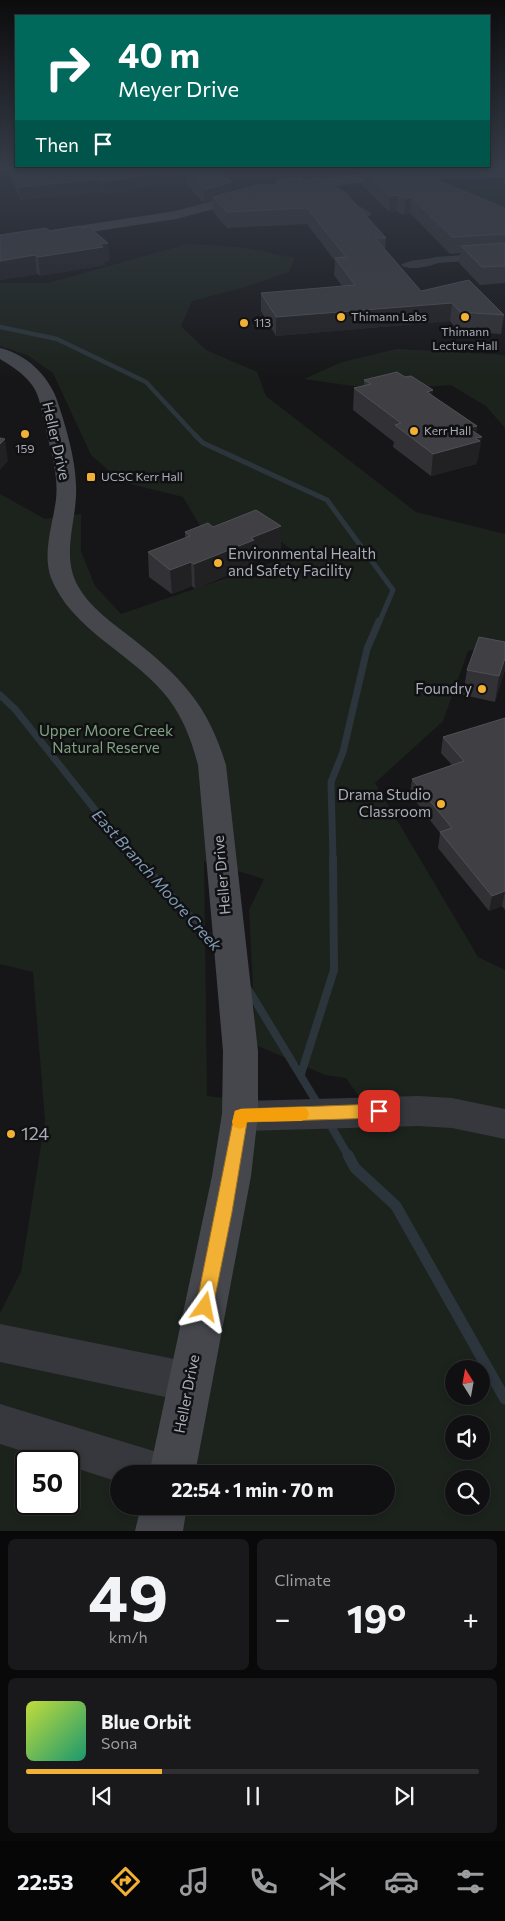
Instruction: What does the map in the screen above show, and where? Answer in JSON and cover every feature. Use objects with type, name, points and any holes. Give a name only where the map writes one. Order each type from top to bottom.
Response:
[{"type":"main road","points":[[0,242],[23,238]]},
{"type":"main road","name":"Heller Drive","points":[[0,353],[31,372],[43,388],[50,408],[66,474],[66,500],[58,551],[62,578],[75,599],[87,612],[161,675],[183,698],[205,740],[212,765],[236,1020],[241,1047],[241,1116],[174,1465]]},
{"type":"main road","points":[[158,1531],[162,1515]]},
{"type":"street","points":[[406,265],[429,263],[436,260],[505,255]]},
{"type":"street","points":[[241,1116],[360,1111],[418,1111],[452,1113],[505,1124]]},
{"type":"street","points":[[0,1343],[189,1382]]},
{"type":"street","points":[[0,1424],[131,1465]]},
{"type":"green space","name":"Upper Moore Creek Natural Reserve","points":[[187,244],[240,247],[295,258],[289,272],[245,287],[192,301],[181,326],[206,350],[257,372],[266,396],[416,512],[505,534],[505,645],[468,651],[443,721],[375,783],[478,957],[505,970],[505,1531],[0,1531],[0,1313],[21,1272],[45,1120],[33,972],[0,964],[0,494],[45,519],[81,514],[81,551],[95,586],[121,614],[297,554],[262,527],[222,538],[200,526],[183,497],[122,482],[91,455],[53,373],[27,355],[0,346],[0,283],[48,283]],"holes":[[[204,861],[264,879],[249,910],[256,1045],[325,1075],[346,1078],[372,1115],[207,1096]]]},
{"type":"green space","points":[[397,349],[505,355],[505,428],[486,406],[451,385],[381,390],[304,379],[342,362]]},
{"type":"building","points":[[0,238],[103,238],[108,243],[100,244],[103,247],[0,261]]},
{"type":"building","points":[[331,238],[375,238],[421,291],[469,280],[504,315],[460,312],[452,303],[276,317],[261,293],[355,285],[335,258],[346,257]]},
{"type":"building","points":[[505,243],[505,266],[482,267],[461,246]]},
{"type":"building","points":[[397,372],[405,377],[411,376],[433,390],[427,392],[477,426],[468,428],[482,437],[475,438],[480,441],[433,454],[395,425],[401,423],[354,388],[371,384],[364,380]]},
{"type":"building","points":[[256,510],[281,526],[251,538],[254,540],[194,564],[191,562],[170,570],[148,552],[190,536],[185,532],[208,523],[213,527]]},
{"type":"building","points":[[479,637],[505,642],[505,658],[499,676],[467,670]]},
{"type":"building","points":[[505,718],[505,891],[492,896],[440,832],[452,828],[412,779],[464,761],[443,737]]},
{"type":"waterway","name":"East Branch Moore Creek","points":[[0,327],[57,339],[146,382],[195,435]]},
{"type":"waterway","name":"East Branch Moore Creek","points":[[195,435],[203,443],[327,500],[393,590],[379,623]]},
{"type":"waterway","name":"East Branch Moore Creek","points":[[333,859],[331,782],[343,752],[367,649],[379,621]]},
{"type":"waterway","name":"East Branch Moore Creek","points":[[0,695],[15,709],[104,821],[138,859]]},
{"type":"waterway","name":"East Branch Moore Creek","points":[[137,858],[220,950]]},
{"type":"waterway","name":"East Branch Moore Creek","points":[[301,1074],[334,970],[333,858]]},
{"type":"waterway","name":"East Branch Moore Creek","points":[[248,989],[319,1106]]},
{"type":"waterway","name":"East Branch Moore Creek","points":[[328,1121],[349,1157]]},
{"type":"waterway","name":"East Branch Moore Creek","points":[[348,1155],[355,1168],[396,1206],[505,1399]]},
{"type":"slow traffic","points":[[240,1122],[241,1116],[301,1114]]},
{"type":"place","name":"Thimann Labs","points":[[341,317]]},
{"type":"place","name":"Thimann Lecture Hall","points":[[465,317]]},
{"type":"place","name":"113","points":[[244,323]]},
{"type":"place","name":"Kerr Hall","points":[[414,431]]},
{"type":"place","name":"159","points":[[25,434]]},
{"type":"place","name":"UCSC Kerr Hall","points":[[91,477]]},
{"type":"place","name":"Environmental Health and Safety Facility","points":[[218,563]]},
{"type":"place","name":"Foundry","points":[[482,689]]},
{"type":"place","name":"Drama Studio Classroom","points":[[441,804]]},
{"type":"place","name":"124","points":[[11,1134]]},
{"type":"route","points":[[205,1307],[241,1116],[379,1111]]}]
